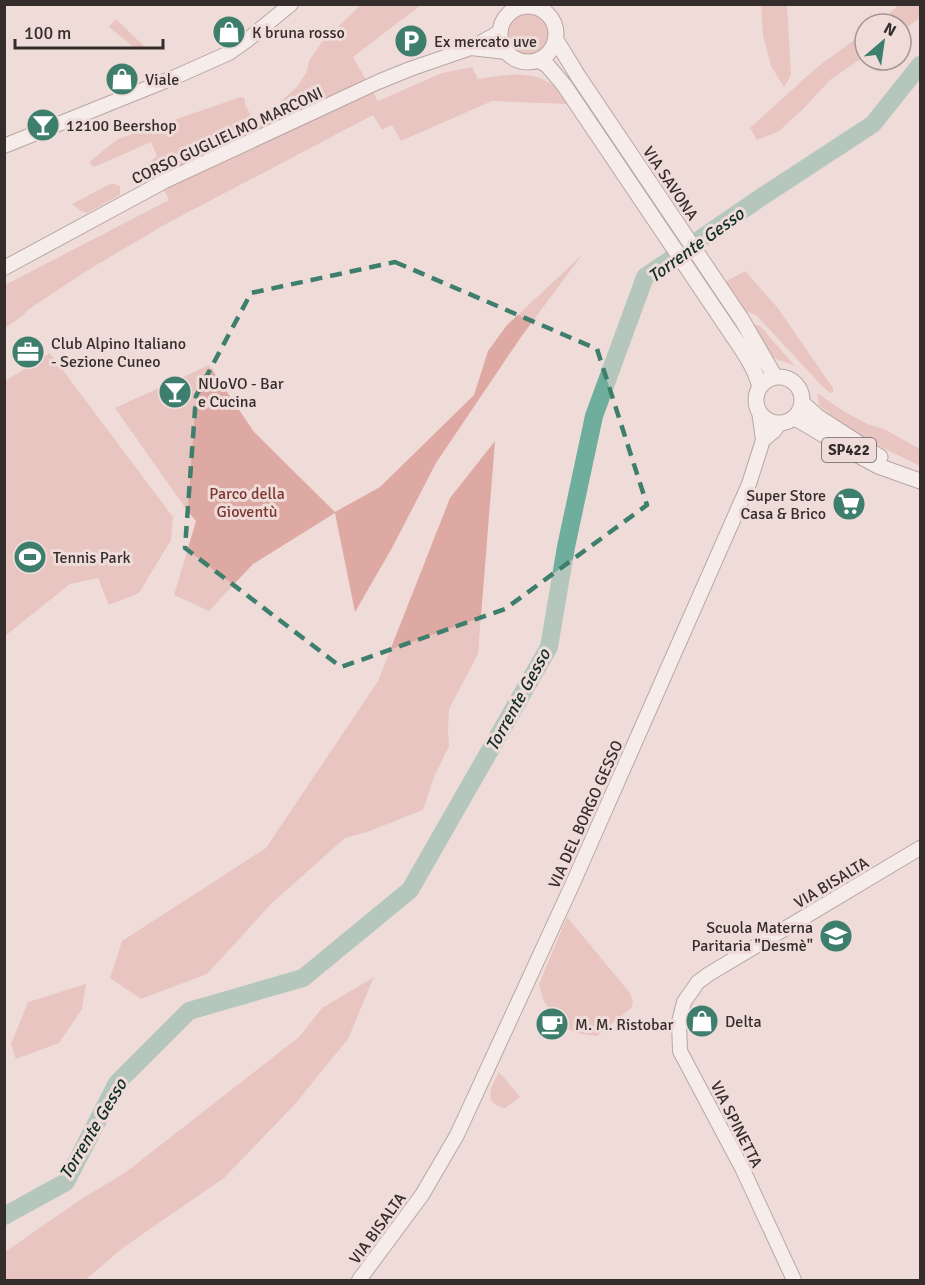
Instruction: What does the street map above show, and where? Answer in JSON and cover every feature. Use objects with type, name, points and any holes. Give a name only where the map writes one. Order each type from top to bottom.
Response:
[{"type":"main road","points":[[536,6],[550,16],[556,30],[556,40],[546,56],[531,62],[523,62],[515,59],[502,46],[501,26],[509,9],[536,6]]},
{"type":"main road","name":"VIA SAVONA","points":[[556,40],[742,320],[775,377]]},
{"type":"main road","name":"VIA SAVONA","points":[[538,60],[547,64],[564,85],[733,336],[758,377],[760,387]]},
{"type":"main road","points":[[775,377],[784,377],[792,381],[802,394],[801,409],[787,421],[772,422],[759,411],[757,404],[760,387],[775,377]]},
{"type":"main road","name":"SP422","points":[[802,403],[818,417],[914,478]]},
{"type":"main road","name":"SP422","points":[[787,421],[802,422],[870,462],[914,478]]},
{"type":"street","points":[[4,146],[175,77],[229,52],[291,4]]},
{"type":"street","name":"CORSO GUGLIELMO MARCONI","points":[[4,268],[165,181],[399,73],[471,48],[500,32]]},
{"type":"street","name":"CORSO GUGLIELMO MARCONI","points":[[471,48],[506,52]]},
{"type":"street","name":"VIA DEL BORGO GESSO","points":[[422,1195],[457,1135],[573,883],[749,484],[763,441],[759,411]]},
{"type":"street","name":"VIA DEL BORGO GESSO","points":[[763,441],[787,421]]},
{"type":"street","name":"VIA BISALTA","points":[[698,982],[776,933],[921,848]]},
{"type":"street","name":"VIA SPINETTA","points":[[698,982],[684,1002],[678,1022],[680,1052],[743,1170],[794,1281]]},
{"type":"street","name":"VIA BISALTA","points":[[359,1281],[422,1195]]},
{"type":"highlighted area","points":[[395,262],[597,349],[647,505],[505,609],[341,667],[185,548],[196,396],[251,293]]},
{"type":"green space","points":[[361,5],[421,5],[353,57],[378,101],[442,73],[472,67],[478,79],[514,74],[540,78],[554,86],[567,104],[492,101],[401,141],[392,125],[382,130],[373,115],[164,225],[88,270],[29,309],[5,328],[5,285],[169,200],[158,178],[148,169],[152,160],[157,156],[151,142],[94,167],[89,162],[118,139],[241,97],[245,99],[245,105],[254,120],[297,87],[306,73],[310,59],[322,42]]},
{"type":"green space","points":[[761,5],[787,5],[791,75],[784,87],[771,66],[763,35]]},
{"type":"green space","points":[[899,5],[920,5],[920,18],[913,23],[913,12],[891,12]]},
{"type":"green space","points":[[528,12],[543,19],[550,34],[543,49],[528,56],[513,49],[506,34],[513,19]]},
{"type":"green space","points":[[116,19],[144,46],[133,50],[131,45],[109,27]]},
{"type":"green space","points":[[853,41],[853,64],[830,80],[778,132],[757,140],[750,128],[816,68]]},
{"type":"green space","points":[[110,184],[120,186],[120,195],[87,213],[72,204]]},
{"type":"green space","name":"Parco della Gioventù","points":[[582,255],[521,337],[436,463],[392,548],[355,612],[335,513],[253,564],[209,611],[174,595],[196,521],[115,408],[209,365],[254,432],[335,512],[380,487],[474,395],[488,351],[507,325]]},
{"type":"green space","points":[[745,271],[777,307],[833,388],[833,392],[830,393],[825,389],[756,315],[745,311],[725,282]]},
{"type":"green space","points":[[750,323],[760,326],[795,366],[774,358]]},
{"type":"green space","points":[[50,353],[173,517],[171,540],[139,593],[109,605],[98,578],[70,584],[5,636],[5,381]]},
{"type":"green space","points":[[817,393],[843,411],[868,424],[884,429],[920,449],[920,466],[842,423],[819,405]]},
{"type":"green space","points":[[495,441],[478,654],[449,709],[449,746],[434,777],[423,810],[345,838],[271,904],[207,974],[141,999],[110,978],[122,941],[266,848],[378,681],[450,498]]},
{"type":"green space","points":[[567,917],[630,993],[633,1002],[632,1007],[597,1036],[576,1033],[566,1028],[544,1002],[539,984]]},
{"type":"green space","points":[[374,977],[348,1039],[295,1104],[224,1178],[124,1247],[85,1280],[5,1280],[5,1252],[80,1200],[126,1172],[299,1037],[322,1008]]},
{"type":"green space","points":[[86,984],[82,1009],[59,1043],[16,1059],[11,1044],[28,1002]]},
{"type":"green space","points":[[499,1072],[520,1097],[505,1108],[493,1102],[490,1093]]},
{"type":"waterway","name":"Torrente Gesso","points":[[4,1216],[66,1182],[117,1083],[189,1011],[303,978],[410,890],[549,647],[566,547],[594,416],[645,277],[873,124],[920,65]]},
{"type":"place","name":"K bruna rosso","points":[[229,32]]},
{"type":"place","name":"Ex mercato uve","points":[[411,41]]},
{"type":"place","name":"Viale","points":[[122,79]]},
{"type":"place","name":"12100 Beershop","points":[[43,125]]},
{"type":"place","name":"Club Alpino Italiano - Sezione Cuneo","points":[[28,352]]},
{"type":"place","name":"NUoVO - Bar e Cucina","points":[[175,392]]},
{"type":"place","name":"Super Store Casa & Brico","points":[[849,504]]},
{"type":"place","name":"Tennis Park","points":[[30,557]]},
{"type":"place","name":"Scuola Materna Paritaria \"Desmè\"","points":[[836,936]]},
{"type":"place","name":"Delta","points":[[702,1021]]},
{"type":"place","name":"M. M. Ristobar","points":[[552,1024]]}]
